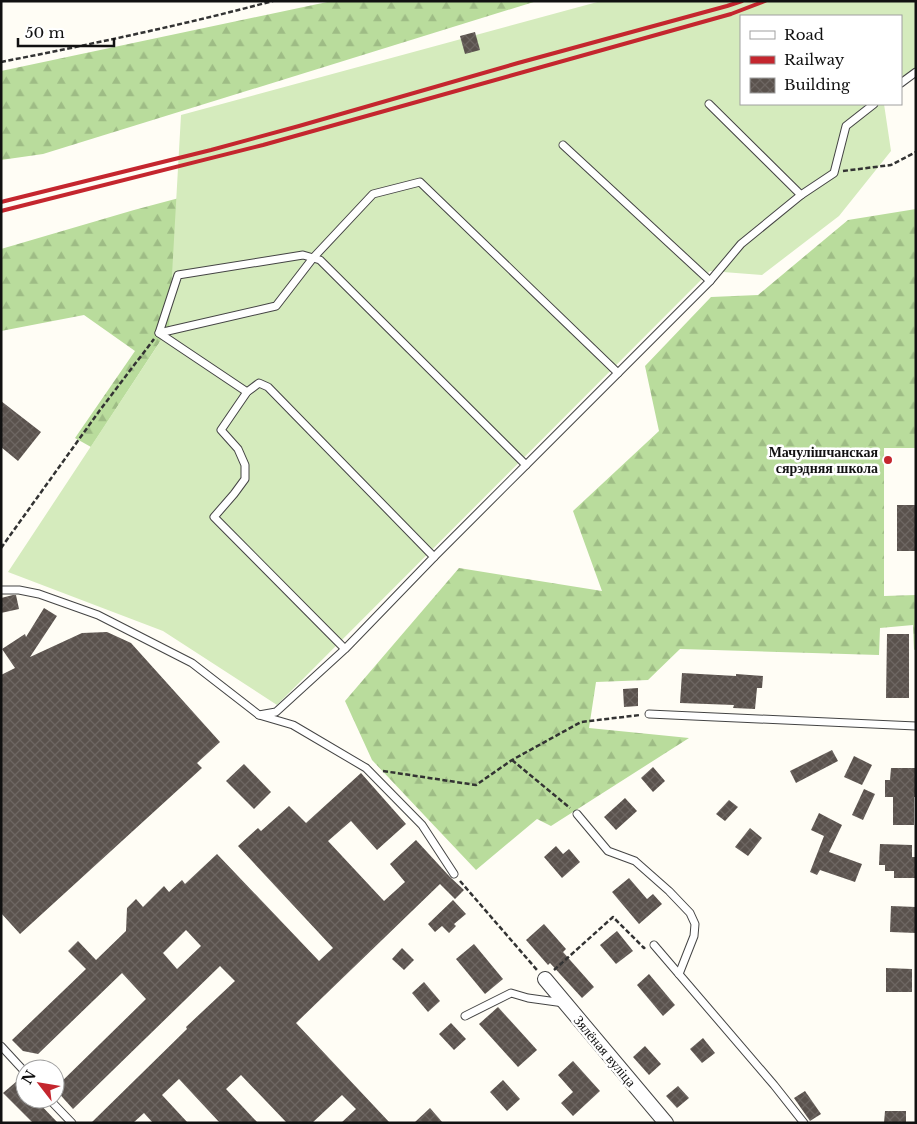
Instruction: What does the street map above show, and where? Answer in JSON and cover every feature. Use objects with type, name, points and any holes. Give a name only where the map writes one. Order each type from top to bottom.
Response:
[{"type":"street","name":"Зялёная вуліца","points":[[545,979],[666,1123]]},
{"type":"lane","points":[[902,81],[916,72]]},
{"type":"lane","points":[[709,104],[801,195]]},
{"type":"lane","points":[[259,715],[276,712],[345,649],[434,557],[710,282],[741,244],[801,195],[834,173],[846,126],[873,105]]},
{"type":"lane","points":[[563,145],[710,282]]},
{"type":"lane","points":[[159,333],[276,306],[313,258],[374,194],[420,182],[618,373]]},
{"type":"lane","points":[[159,333],[178,275],[303,255],[320,260],[526,465]]},
{"type":"lane","points":[[159,333],[247,392]]},
{"type":"lane","points":[[345,649],[214,517],[245,478],[245,465],[238,448],[221,430],[247,392],[259,383],[268,387],[434,557]]},
{"type":"lane","points":[[1,590],[19,590],[40,594],[98,616],[192,663],[259,715],[292,726],[366,768],[422,825],[454,874]]},
{"type":"lane","points":[[649,714],[916,726]]},
{"type":"lane","points":[[577,814],[608,851],[635,861],[669,891],[690,913],[695,924],[694,936],[679,974]]},
{"type":"lane","points":[[654,945],[774,1085],[804,1123]]},
{"type":"lane","points":[[465,1016],[512,993],[528,998],[565,1003]]},
{"type":"lane","points":[[1,1046],[15,1061]]},
{"type":"lane","points":[[59,1109],[72,1123]]},
{"type":"path","points":[[1,62],[144,32],[273,1]]},
{"type":"path","points":[[834,173],[891,165],[916,152]]},
{"type":"path","points":[[1,548],[100,410],[159,333]]},
{"type":"path","points":[[366,768],[476,785],[512,760],[581,722],[649,714]]},
{"type":"path","points":[[512,760],[577,814]]},
{"type":"path","points":[[454,874],[545,979],[613,916],[644,948],[654,945]]},
{"type":"green space","points":[[332,1],[537,1],[43,154],[1,160],[1,71]]},
{"type":"green space","points":[[601,1],[916,1],[916,76],[902,86],[902,15],[740,15],[740,105],[884,105],[891,151],[839,216],[762,275],[710,271],[277,705],[163,631],[8,572],[169,328],[181,115]]},
{"type":"green space","points":[[435,130],[169,328],[91,447],[75,438],[135,351],[84,315],[1,331],[1,249],[134,210]]},
{"type":"green space","points":[[916,209],[916,448],[884,448],[884,596],[916,595],[916,649],[914,650],[913,625],[880,628],[879,655],[680,649],[648,680],[596,682],[589,728],[689,738],[551,826],[537,819],[476,870],[372,760],[345,701],[459,568],[602,591],[573,511],[659,431],[645,366],[711,297],[758,295],[848,220]]},
{"type":"building","points":[[475,32],[480,50],[465,54],[460,36]]},
{"type":"building","points":[[1,401],[41,432],[18,461],[1,447]]},
{"type":"building","points":[[897,505],[916,505],[916,551],[897,551]]},
{"type":"building","points":[[16,595],[19,609],[1,613],[1,598]]},
{"type":"building","points":[[44,608],[57,616],[30,657],[82,633],[107,632],[131,643],[220,742],[197,763],[202,768],[20,934],[1,913],[1,675],[15,668],[2,649],[25,634],[26,637]]},
{"type":"building","points":[[887,634],[909,634],[909,698],[886,698]]},
{"type":"building","points":[[682,673],[763,676],[762,688],[757,688],[755,709],[733,708],[734,705],[680,703]]},
{"type":"building","points":[[638,688],[638,706],[624,707],[623,689]]},
{"type":"building","points":[[832,750],[838,761],[796,783],[790,771]]},
{"type":"building","points":[[854,756],[872,765],[862,785],[844,777]]},
{"type":"building","points":[[244,764],[271,792],[254,809],[226,781]]},
{"type":"building","points":[[653,767],[665,781],[653,792],[641,778]]},
{"type":"building","points":[[891,768],[916,768],[914,825],[893,825],[893,797],[885,797],[885,780],[890,780]]},
{"type":"building","points":[[361,773],[406,824],[377,850],[351,821],[328,841],[384,901],[405,882],[390,864],[416,840],[464,890],[455,899],[440,884],[296,1023],[390,1123],[341,1123],[356,1109],[342,1095],[312,1123],[287,1123],[241,1075],[226,1089],[258,1123],[220,1123],[179,1079],[162,1095],[188,1123],[153,1123],[144,1113],[133,1123],[91,1123],[187,1029],[186,1027],[235,981],[220,966],[73,1109],[65,1100],[65,1078],[146,999],[122,973],[38,1054],[23,1051],[12,1040],[86,969],[68,951],[78,941],[96,960],[126,931],[127,908],[136,899],[143,907],[164,886],[169,892],[182,880],[185,884],[217,854],[319,961],[333,948],[238,846],[258,828],[261,831],[289,806],[306,823]],"holes":[[[186,930],[201,946],[177,969],[163,953]]]},
{"type":"building","points":[[864,789],[875,794],[863,820],[852,815]]},
{"type":"building","points":[[625,798],[637,811],[616,830],[604,817]]},
{"type":"building","points":[[729,800],[738,807],[725,821],[716,814]]},
{"type":"building","points":[[819,813],[842,825],[829,852],[862,864],[855,882],[820,870],[817,875],[810,872],[824,836],[811,830]]},
{"type":"building","points":[[750,828],[762,838],[748,856],[735,847]]},
{"type":"building","points":[[880,844],[912,845],[912,857],[916,857],[916,878],[894,878],[894,871],[885,871],[885,865],[879,865]]},
{"type":"building","points":[[556,846],[563,854],[569,849],[580,862],[562,878],[544,857]]},
{"type":"building","points":[[629,878],[647,899],[653,894],[662,904],[639,924],[612,892]]},
{"type":"building","points":[[453,900],[466,914],[454,924],[456,926],[449,933],[442,926],[435,932],[428,924]]},
{"type":"building","points":[[891,906],[916,907],[916,933],[890,932]]},
{"type":"building","points":[[544,924],[566,949],[563,952],[594,987],[582,998],[550,963],[548,965],[526,940]]},
{"type":"building","points":[[617,931],[633,951],[616,964],[600,945]]},
{"type":"building","points":[[474,944],[503,979],[485,994],[456,959]]},
{"type":"building","points":[[402,948],[414,960],[404,970],[392,959]]},
{"type":"building","points":[[886,968],[912,969],[912,992],[886,992]]},
{"type":"building","points":[[649,974],[675,1005],[663,1016],[637,985]]},
{"type":"building","points":[[424,982],[440,1001],[428,1012],[412,993]]},
{"type":"building","points":[[498,1007],[537,1050],[518,1067],[479,1024]]},
{"type":"building","points":[[451,1023],[466,1039],[454,1050],[439,1034]]},
{"type":"building","points":[[703,1038],[715,1053],[702,1063],[690,1049]]},
{"type":"building","points":[[645,1046],[661,1064],[649,1075],[633,1057]]},
{"type":"building","points":[[573,1061],[600,1091],[573,1116],[561,1103],[573,1092],[558,1075]]},
{"type":"building","points":[[503,1080],[520,1099],[507,1111],[490,1092]]},
{"type":"building","points":[[15,1083],[15,1105],[3,1093]]},
{"type":"building","points":[[678,1086],[689,1098],[677,1108],[666,1096]]},
{"type":"building","points":[[805,1091],[821,1114],[810,1121],[794,1098]]},
{"type":"building","points":[[430,1108],[443,1123],[414,1123]]},
{"type":"building","points":[[19,1109],[45,1109],[58,1123],[33,1123]]},
{"type":"building","points":[[885,1111],[906,1111],[906,1123],[884,1123]]},
{"type":"railway","points":[[1,202],[211,150],[742,1]]},
{"type":"railway","points":[[1,211],[263,145],[731,14],[765,1]]},
{"type":"place","name":"Мачулішчанская сярэдняя школа","points":[[888,460]]}]
